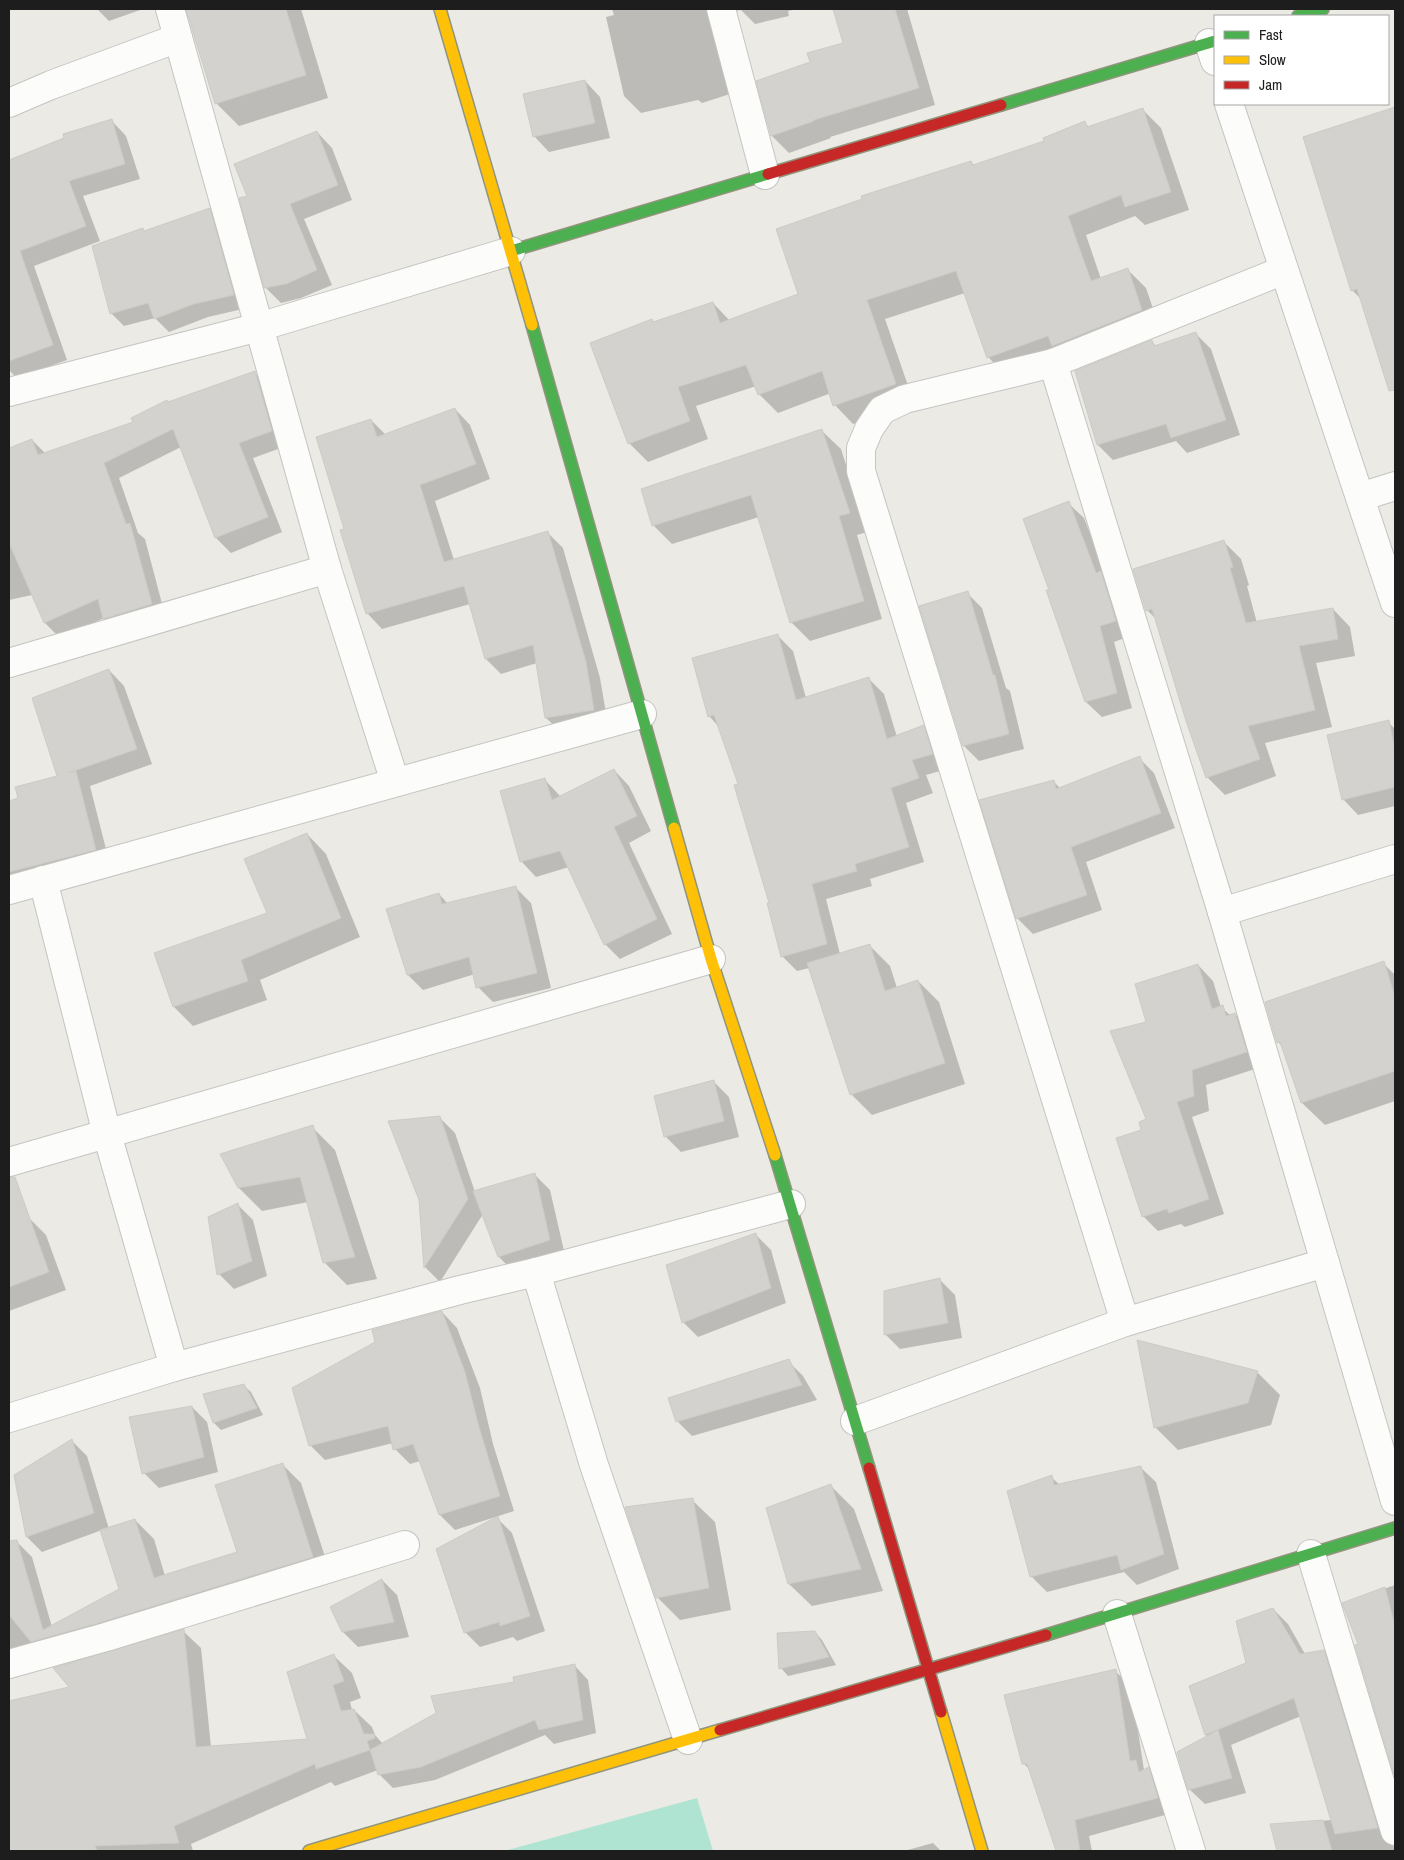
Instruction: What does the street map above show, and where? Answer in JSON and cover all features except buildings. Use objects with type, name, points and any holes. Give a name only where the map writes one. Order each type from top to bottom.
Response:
[{"type":"street","points":[[170,9],[327,569],[395,782]]},
{"type":"street","points":[[440,9],[511,251],[711,958],[791,1204],[982,1851]]},
{"type":"street","points":[[721,9],[765,175]]},
{"type":"street","points":[[1302,15],[1323,9]]},
{"type":"street","points":[[9,104],[52,85],[178,38]]},
{"type":"street","points":[[9,392],[259,327],[765,175],[1213,48]]},
{"type":"street","points":[[1229,105],[1395,603]]},
{"type":"street","points":[[1125,1322],[861,472],[861,448],[869,430],[882,410],[905,399],[1053,363],[1284,270]]},
{"type":"street","points":[[1053,363],[1222,912],[1395,1500]]},
{"type":"street","points":[[1360,496],[1395,486]]},
{"type":"street","points":[[9,663],[327,569]]},
{"type":"street","points":[[9,890],[642,714]]},
{"type":"street","points":[[1222,912],[1395,859]]},
{"type":"street","points":[[43,880],[107,1134],[174,1367]]},
{"type":"street","points":[[9,1162],[711,958]]},
{"type":"street","points":[[9,1418],[174,1367],[791,1204]]},
{"type":"street","points":[[854,1421],[1125,1322],[1326,1263]]},
{"type":"street","points":[[536,1272],[594,1465],[688,1740]]},
{"type":"street","points":[[309,1851],[1117,1614],[1395,1528]]},
{"type":"street","points":[[9,1664],[106,1637],[405,1545]]},
{"type":"street","points":[[1311,1554],[1395,1831]]},
{"type":"street","points":[[1117,1614],[1191,1851]]},
{"type":"green space","points":[[697,1798],[713,1851],[504,1851]]},
{"type":"traffic: fast","points":[[1302,15],[1323,9]]},
{"type":"traffic: fast","points":[[1001,105],[1214,41]]},
{"type":"traffic: fast","points":[[511,251],[768,174]]},
{"type":"traffic: fast","points":[[532,325],[674,828]]},
{"type":"traffic: fast","points":[[775,1155],[869,1468]]},
{"type":"traffic: fast","points":[[1046,1635],[1395,1528]]},
{"type":"traffic: slow","points":[[440,9],[532,325]]},
{"type":"traffic: slow","points":[[674,828],[711,959],[775,1155]]},
{"type":"traffic: slow","points":[[941,1712],[982,1851]]},
{"type":"traffic: slow","points":[[309,1851],[720,1730]]},
{"type":"traffic: jam","points":[[768,174],[1001,105]]},
{"type":"traffic: jam","points":[[869,1468],[941,1712]]},
{"type":"traffic: jam","points":[[720,1730],[1046,1635]]}]
